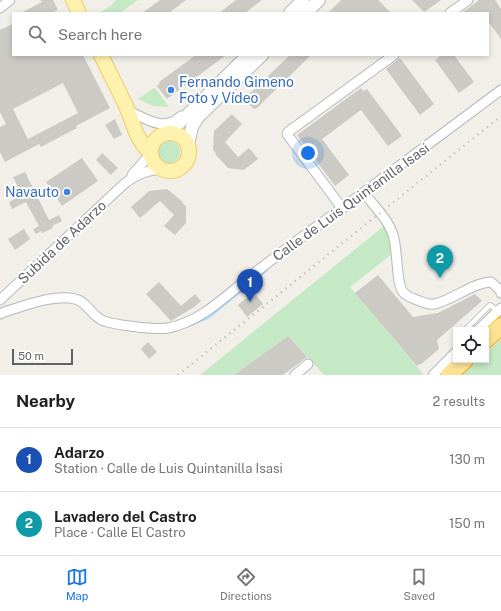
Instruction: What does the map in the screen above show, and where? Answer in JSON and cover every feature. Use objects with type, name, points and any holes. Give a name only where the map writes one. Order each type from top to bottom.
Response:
[{"type":"highway","points":[[489,335],[500,315]]},
{"type":"highway","points":[[449,375],[462,363]]},
{"type":"main road","points":[[73,0],[79,12]]},
{"type":"main road","points":[[291,12],[303,0]]},
{"type":"main road","points":[[307,12],[319,0]]},
{"type":"main road","points":[[100,56],[127,110],[137,125],[143,129],[163,131],[181,136],[188,144],[190,152],[189,158],[182,168],[173,172],[161,170],[155,165],[151,154],[142,144],[133,128],[127,110]]},
{"type":"main road","points":[[151,154],[154,142],[163,131],[204,98],[247,56]]},
{"type":"main road","points":[[188,144],[192,127],[198,117],[261,56]]},
{"type":"street","points":[[0,8],[10,0]]},
{"type":"street","points":[[451,12],[468,0]]},
{"type":"street","points":[[342,208],[287,134],[393,56]]},
{"type":"street","name":"Calle de Luis Quintanilla Isasi","points":[[0,314],[40,301],[68,298],[83,303],[102,321],[157,329],[175,327],[183,324],[209,310],[261,267],[364,193],[501,90]]},
{"type":"street","name":"Subida de Adarzo","points":[[124,184],[151,154]]},
{"type":"street","name":"Subida de Adarzo","points":[[0,300],[135,175],[143,172],[161,170]]},
{"type":"street","points":[[364,193],[387,223],[393,235],[396,248],[399,284],[403,292],[412,298],[427,304],[434,304],[483,282],[491,282],[501,279]]},
{"type":"street","points":[[491,282],[501,292]]},
{"type":"street","points":[[482,327],[500,315]]},
{"type":"street","points":[[433,375],[453,355]]},
{"type":"street","points":[[295,375],[308,364]]},
{"type":"lane","points":[[468,327],[490,305],[500,315]]},
{"type":"green space","points":[[116,0],[138,0],[121,12],[101,12]]},
{"type":"green space","points":[[154,88],[169,107],[153,106],[138,99]]},
{"type":"green space","points":[[169,141],[173,142],[179,148],[179,156],[173,162],[169,163],[165,162],[159,156],[158,152],[159,148],[165,142]]},
{"type":"green space","points":[[384,226],[391,243],[392,254],[350,287],[424,375],[324,375],[288,336],[234,375],[200,375]]},
{"type":"green space","points":[[501,339],[501,375],[462,375],[475,363],[489,363],[489,350]]},
{"type":"building","points":[[40,0],[53,0],[58,10],[53,12],[23,12],[42,2]]},
{"type":"building","points":[[160,0],[186,0],[170,12],[143,12]]},
{"type":"building","points":[[236,0],[262,0],[246,12],[220,12]]},
{"type":"building","points":[[341,0],[378,0],[390,12],[329,12]]},
{"type":"building","points":[[412,0],[441,0],[424,12]]},
{"type":"building","points":[[479,0],[495,0],[501,9],[501,39],[489,22],[489,12],[463,12]]},
{"type":"building","points":[[12,24],[12,56],[84,56],[110,108],[41,147],[39,144],[5,162],[0,152],[0,127],[6,124],[0,112],[0,30]],"holes":[[[63,83],[78,113],[28,139],[13,109]]]},
{"type":"building","points":[[195,56],[225,56],[167,99],[157,86],[160,83],[159,82]]},
{"type":"building","points":[[289,56],[310,56],[257,108],[254,109],[244,99]]},
{"type":"building","points":[[440,56],[455,56],[474,82],[459,93],[435,60]]},
{"type":"building","points":[[400,58],[434,104],[420,115],[386,69]]},
{"type":"building","points":[[361,88],[363,91],[367,89],[402,136],[388,146],[361,110],[322,139],[349,175],[335,186],[297,135]]},
{"type":"building","points":[[232,114],[242,124],[225,142],[238,157],[249,148],[258,159],[244,170],[228,168],[213,150],[214,131]]},
{"type":"building","points":[[115,119],[122,135],[114,139],[105,125]]},
{"type":"building","points":[[102,153],[118,168],[111,175],[96,160]]},
{"type":"building","points":[[82,158],[98,181],[62,206],[46,182]]},
{"type":"building","points":[[25,172],[49,220],[59,215],[62,221],[52,226],[53,228],[42,233],[41,231],[36,234],[33,229],[39,226],[26,202],[12,209],[9,202],[22,195],[13,177]]},
{"type":"building","points":[[167,189],[186,206],[186,223],[175,235],[164,226],[174,215],[160,201],[140,218],[131,207],[149,191]]},
{"type":"building","points":[[24,229],[30,239],[15,250],[8,239]]},
{"type":"building","points":[[378,275],[413,317],[438,313],[475,294],[482,301],[437,340],[439,349],[417,366],[355,293]]},
{"type":"building","points":[[159,282],[181,306],[195,294],[201,301],[171,321],[146,294]]},
{"type":"building","points":[[254,292],[263,304],[247,317],[238,305]]},
{"type":"building","points":[[288,336],[307,357],[283,375],[234,375]]},
{"type":"building","points":[[148,342],[157,352],[149,359],[141,349]]},
{"type":"waterway","points":[[186,327],[209,317],[267,270]]},
{"type":"railway","points":[[178,375],[501,116]]},
{"type":"place","name":"Fernando Gimeno Foto y Vídeo","points":[[171,90]]},
{"type":"place","name":"Navauto","points":[[67,192]]},
{"type":"place","name":"Lavadero del Castro","points":[[440,278]]},
{"type":"place","name":"Adarzo","points":[[250,302]]}]
